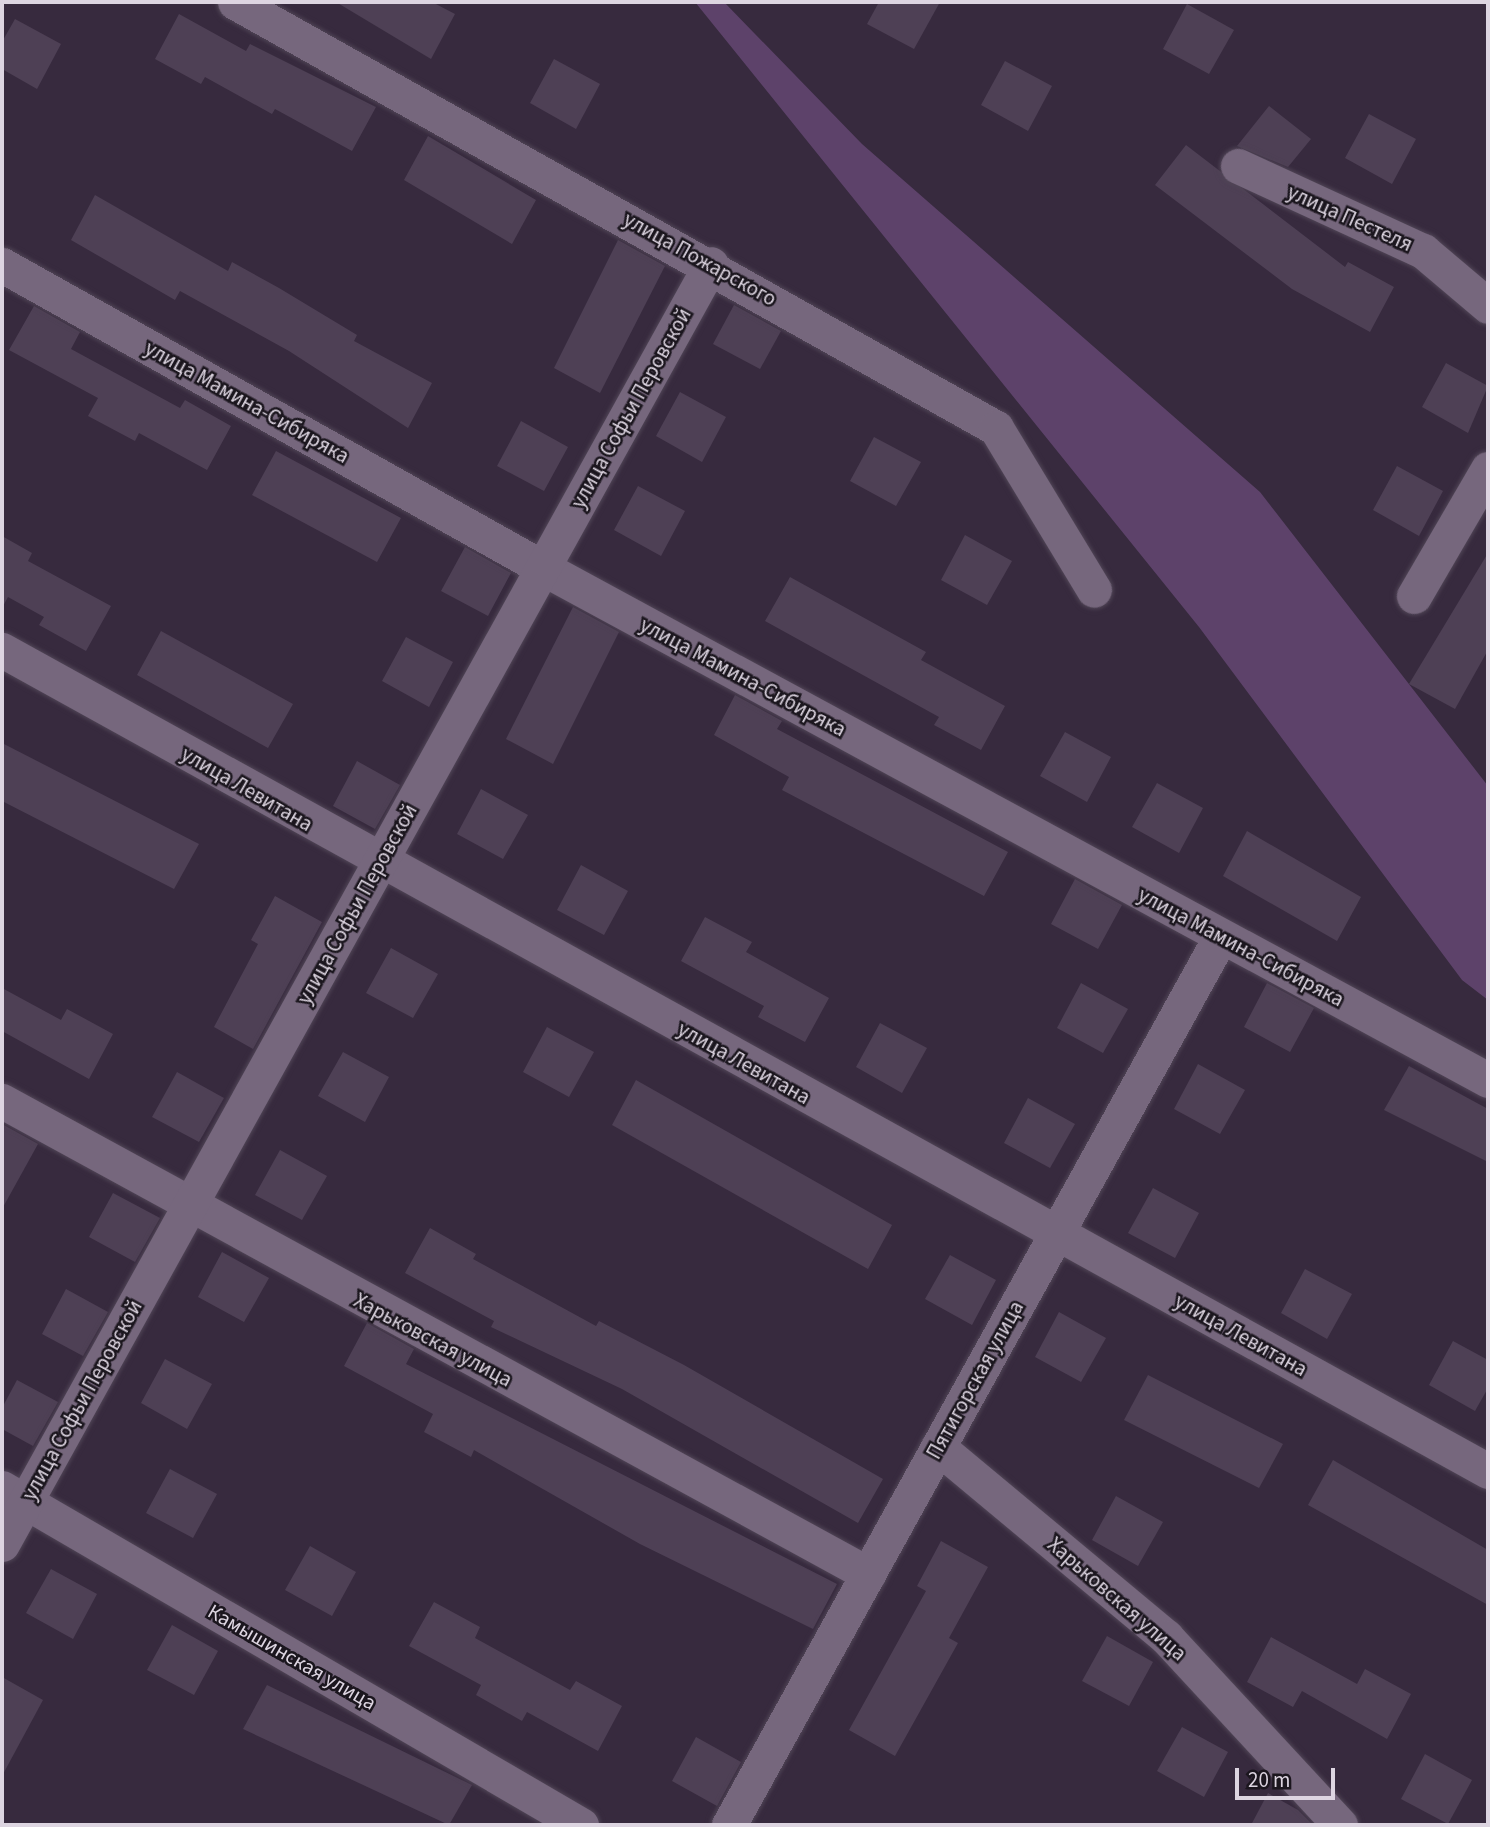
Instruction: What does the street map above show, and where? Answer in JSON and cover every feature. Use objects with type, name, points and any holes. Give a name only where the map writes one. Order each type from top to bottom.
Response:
[{"type":"street","name":"улица Пожарского","points":[[235,2],[711,264],[996,428],[1094,590]]},
{"type":"street","name":"улица Пестеля","points":[[1238,166],[1423,251],[1488,306]]},
{"type":"street","name":"улица Софьи Перовской","points":[[2,1544],[13,1495],[190,1209],[711,264]]},
{"type":"street","name":"улица Мамина-Сибиряка","points":[[2,265],[542,568],[1488,1080]]},
{"type":"street","points":[[1414,596],[1488,469]]},
{"type":"street","name":"улица Левитана","points":[[2,650],[379,864],[1488,1471]]},
{"type":"street","name":"Пятигорская улица","points":[[729,1825],[1221,936]]},
{"type":"street","name":"Харьковская улица","points":[[2,1101],[190,1209],[868,1574]]},
{"type":"street","name":"Харьковская улица","points":[[937,1447],[1166,1637],[1340,1825]]},
{"type":"street","name":"Камышинская улица","points":[[13,1495],[581,1825]]},
{"type":"shaded area","points":[[695,2],[724,2],[862,144],[1260,492],[1488,786],[1488,1000],[1462,980],[1199,627]]},
{"type":"building","points":[[336,2],[432,2],[455,14],[431,59]]},
{"type":"building","points":[[879,2],[940,2],[914,49],[867,24]]},
{"type":"building","points":[[1187,4],[1234,30],[1209,74],[1163,49]]},
{"type":"building","points":[[179,14],[246,51],[250,44],[376,107],[352,151],[275,109],[272,114],[205,77],[201,84],[155,59]]},
{"type":"building","points":[[15,19],[61,44],[37,89],[2,69],[2,42]]},
{"type":"building","points":[[554,59],[600,84],[576,129],[530,103]]},
{"type":"building","points":[[1005,61],[1052,86],[1028,131],[981,105]]},
{"type":"building","points":[[1269,106],[1311,139],[1288,167],[1237,146]]},
{"type":"building","points":[[1369,114],[1416,139],[1392,184],[1345,158]]},
{"type":"building","points":[[428,136],[536,200],[512,244],[404,180]]},
{"type":"building","points":[[1186,145],[1345,267],[1348,262],[1394,287],[1370,332],[1292,289],[1155,185]]},
{"type":"building","points":[[95,195],[228,271],[232,262],[279,288],[357,335],[354,341],[432,383],[408,428],[289,351],[180,291],[175,300],[71,240]]},
{"type":"building","points":[[618,240],[665,266],[600,393],[554,368]]},
{"type":"building","points":[[734,305],[781,331],[760,369],[713,344]]},
{"type":"building","points":[[34,306],[80,332],[71,349],[180,408],[185,400],[231,426],[207,470],[139,433],[135,441],[88,416],[98,398],[9,350]]},
{"type":"building","points":[[1446,363],[1488,386],[1468,433],[1422,407]]},
{"type":"building","points":[[680,392],[726,417],[702,462],[656,436]]},
{"type":"building","points":[[521,421],[568,447],[544,491],[497,466]]},
{"type":"building","points":[[874,437],[921,462],[896,506],[850,481]]},
{"type":"building","points":[[276,451],[401,518],[377,562],[252,495]]},
{"type":"building","points":[[1397,466],[1443,491],[1419,536],[1373,510]]},
{"type":"building","points":[[638,486],[685,511],[661,556],[614,530]]},
{"type":"building","points":[[965,535],[1012,561],[987,605],[941,580]]},
{"type":"building","points":[[2,536],[32,553],[28,561],[111,606],[86,651],[39,625],[44,617],[8,597],[2,608]]},
{"type":"building","points":[[465,547],[511,573],[488,616],[441,591]]},
{"type":"building","points":[[1488,553],[1488,650],[1455,709],[1409,684]]},
{"type":"building","points":[[790,577],[926,652],[921,660],[1005,706],[981,750],[934,725],[939,717],[765,621]]},
{"type":"building","points":[[573,607],[619,632],[553,764],[506,739]]},
{"type":"building","points":[[161,631],[293,704],[268,748],[137,675]]},
{"type":"building","points":[[406,637],[453,662],[429,707],[382,681]]},
{"type":"building","points":[[735,695],[782,721],[777,729],[1008,852],[984,896],[782,790],[789,777],[714,735]]},
{"type":"building","points":[[1065,732],[1111,757],[1087,802],[1040,776]]},
{"type":"building","points":[[2,743],[199,844],[174,889],[2,801]]},
{"type":"building","points":[[357,761],[400,785],[375,829],[333,806]]},
{"type":"building","points":[[1157,783],[1203,808],[1179,853],[1132,827]]},
{"type":"building","points":[[481,789],[528,815],[503,859],[457,834]]},
{"type":"building","points":[[1247,831],[1361,897],[1337,941],[1223,876]]},
{"type":"building","points":[[581,865],[628,891],[604,935],[557,910]]},
{"type":"building","points":[[1075,879],[1122,905],[1098,949],[1051,924]]},
{"type":"building","points":[[275,896],[322,922],[253,1049],[214,1027],[258,944],[251,940]]},
{"type":"building","points":[[705,917],[752,942],[746,952],[829,998],[805,1042],[758,1017],[764,1006],[681,961]]},
{"type":"building","points":[[391,948],[438,974],[413,1018],[366,993]]},
{"type":"building","points":[[1081,983],[1128,1009],[1103,1053],[1057,1028]]},
{"type":"building","points":[[1267,983],[1314,1008],[1290,1052],[1244,1027]]},
{"type":"building","points":[[2,988],[61,1020],[67,1009],[113,1034],[89,1079],[2,1031]]},
{"type":"building","points":[[880,1023],[927,1048],[902,1093],[856,1067]]},
{"type":"building","points":[[547,1027],[594,1052],[569,1097],[523,1072]]},
{"type":"building","points":[[343,1052],[389,1077],[365,1122],[318,1096]]},
{"type":"building","points":[[1198,1064],[1245,1090],[1220,1134],[1174,1109]]},
{"type":"building","points":[[1409,1066],[1488,1109],[1488,1162],[1384,1110]]},
{"type":"building","points":[[177,1072],[224,1098],[199,1142],[152,1117]]},
{"type":"building","points":[[636,1080],[892,1225],[868,1269],[612,1125]]},
{"type":"building","points":[[1028,1098],[1075,1124],[1050,1168],[1004,1143]]},
{"type":"building","points":[[2,1124],[38,1144],[2,1209]]},
{"type":"building","points":[[280,1150],[327,1176],[302,1220],[255,1195]]},
{"type":"building","points":[[1153,1188],[1199,1213],[1175,1258],[1128,1233]]},
{"type":"building","points":[[113,1193],[160,1218],[135,1262],[89,1237]]},
{"type":"building","points":[[430,1228],[476,1254],[473,1259],[596,1326],[599,1321],[684,1365],[883,1479],[858,1523],[622,1389],[491,1327],[494,1321],[405,1273]]},
{"type":"building","points":[[222,1252],[269,1278],[244,1322],[198,1297]]},
{"type":"building","points":[[950,1255],[996,1280],[972,1325],[925,1299]]},
{"type":"building","points":[[1305,1269],[1352,1294],[1327,1339],[1281,1313]]},
{"type":"building","points":[[66,1289],[108,1312],[83,1356],[42,1334]]},
{"type":"building","points":[[1059,1312],[1106,1338],[1081,1382],[1035,1357]]},
{"type":"building","points":[[367,1323],[414,1349],[406,1364],[837,1584],[813,1629],[640,1544],[474,1450],[471,1457],[424,1432],[433,1414],[344,1366]]},
{"type":"building","points":[[1453,1341],[1488,1360],[1488,1388],[1475,1411],[1429,1385]]},
{"type":"building","points":[[165,1359],[212,1384],[187,1429],[141,1403]]},
{"type":"building","points":[[1148,1375],[1283,1444],[1259,1488],[1124,1420]]},
{"type":"building","points":[[17,1380],[58,1402],[33,1446],[2,1429],[2,1408]]},
{"type":"building","points":[[1333,1460],[1488,1550],[1488,1605],[1308,1505]]},
{"type":"building","points":[[170,1469],[217,1494],[193,1538],[146,1513]]},
{"type":"building","points":[[1116,1496],[1163,1522],[1138,1566],[1092,1540]]},
{"type":"building","points":[[941,1541],[988,1567],[949,1638],[958,1643],[895,1756],[849,1730],[926,1591],[917,1586]]},
{"type":"building","points":[[310,1546],[356,1572],[332,1616],[285,1590]]},
{"type":"building","points":[[51,1569],[97,1594],[73,1639],[26,1613]]},
{"type":"building","points":[[434,1602],[480,1627],[475,1638],[570,1690],[576,1681],[622,1706],[598,1751],[527,1712],[522,1721],[476,1695],[481,1685],[409,1646]]},
{"type":"building","points":[[172,1625],[218,1651],[194,1695],[147,1670]]},
{"type":"building","points":[[1107,1636],[1153,1662],[1129,1706],[1082,1681]]},
{"type":"building","points":[[1271,1637],[1357,1684],[1365,1669],[1411,1694],[1387,1739],[1302,1691],[1293,1707],[1247,1682]]},
{"type":"building","points":[[2,1677],[43,1700],[2,1776]]},
{"type":"building","points":[[267,1685],[472,1785],[449,1825],[243,1729]]},
{"type":"building","points":[[1182,1727],[1228,1752],[1204,1797],[1157,1771]]},
{"type":"building","points":[[696,1737],[741,1762],[717,1806],[672,1781]]},
{"type":"building","points":[[1425,1754],[1472,1780],[1448,1824],[1401,1799]]},
{"type":"building","points":[[1268,1793],[1298,1810],[1313,1825],[1251,1825]]}]
